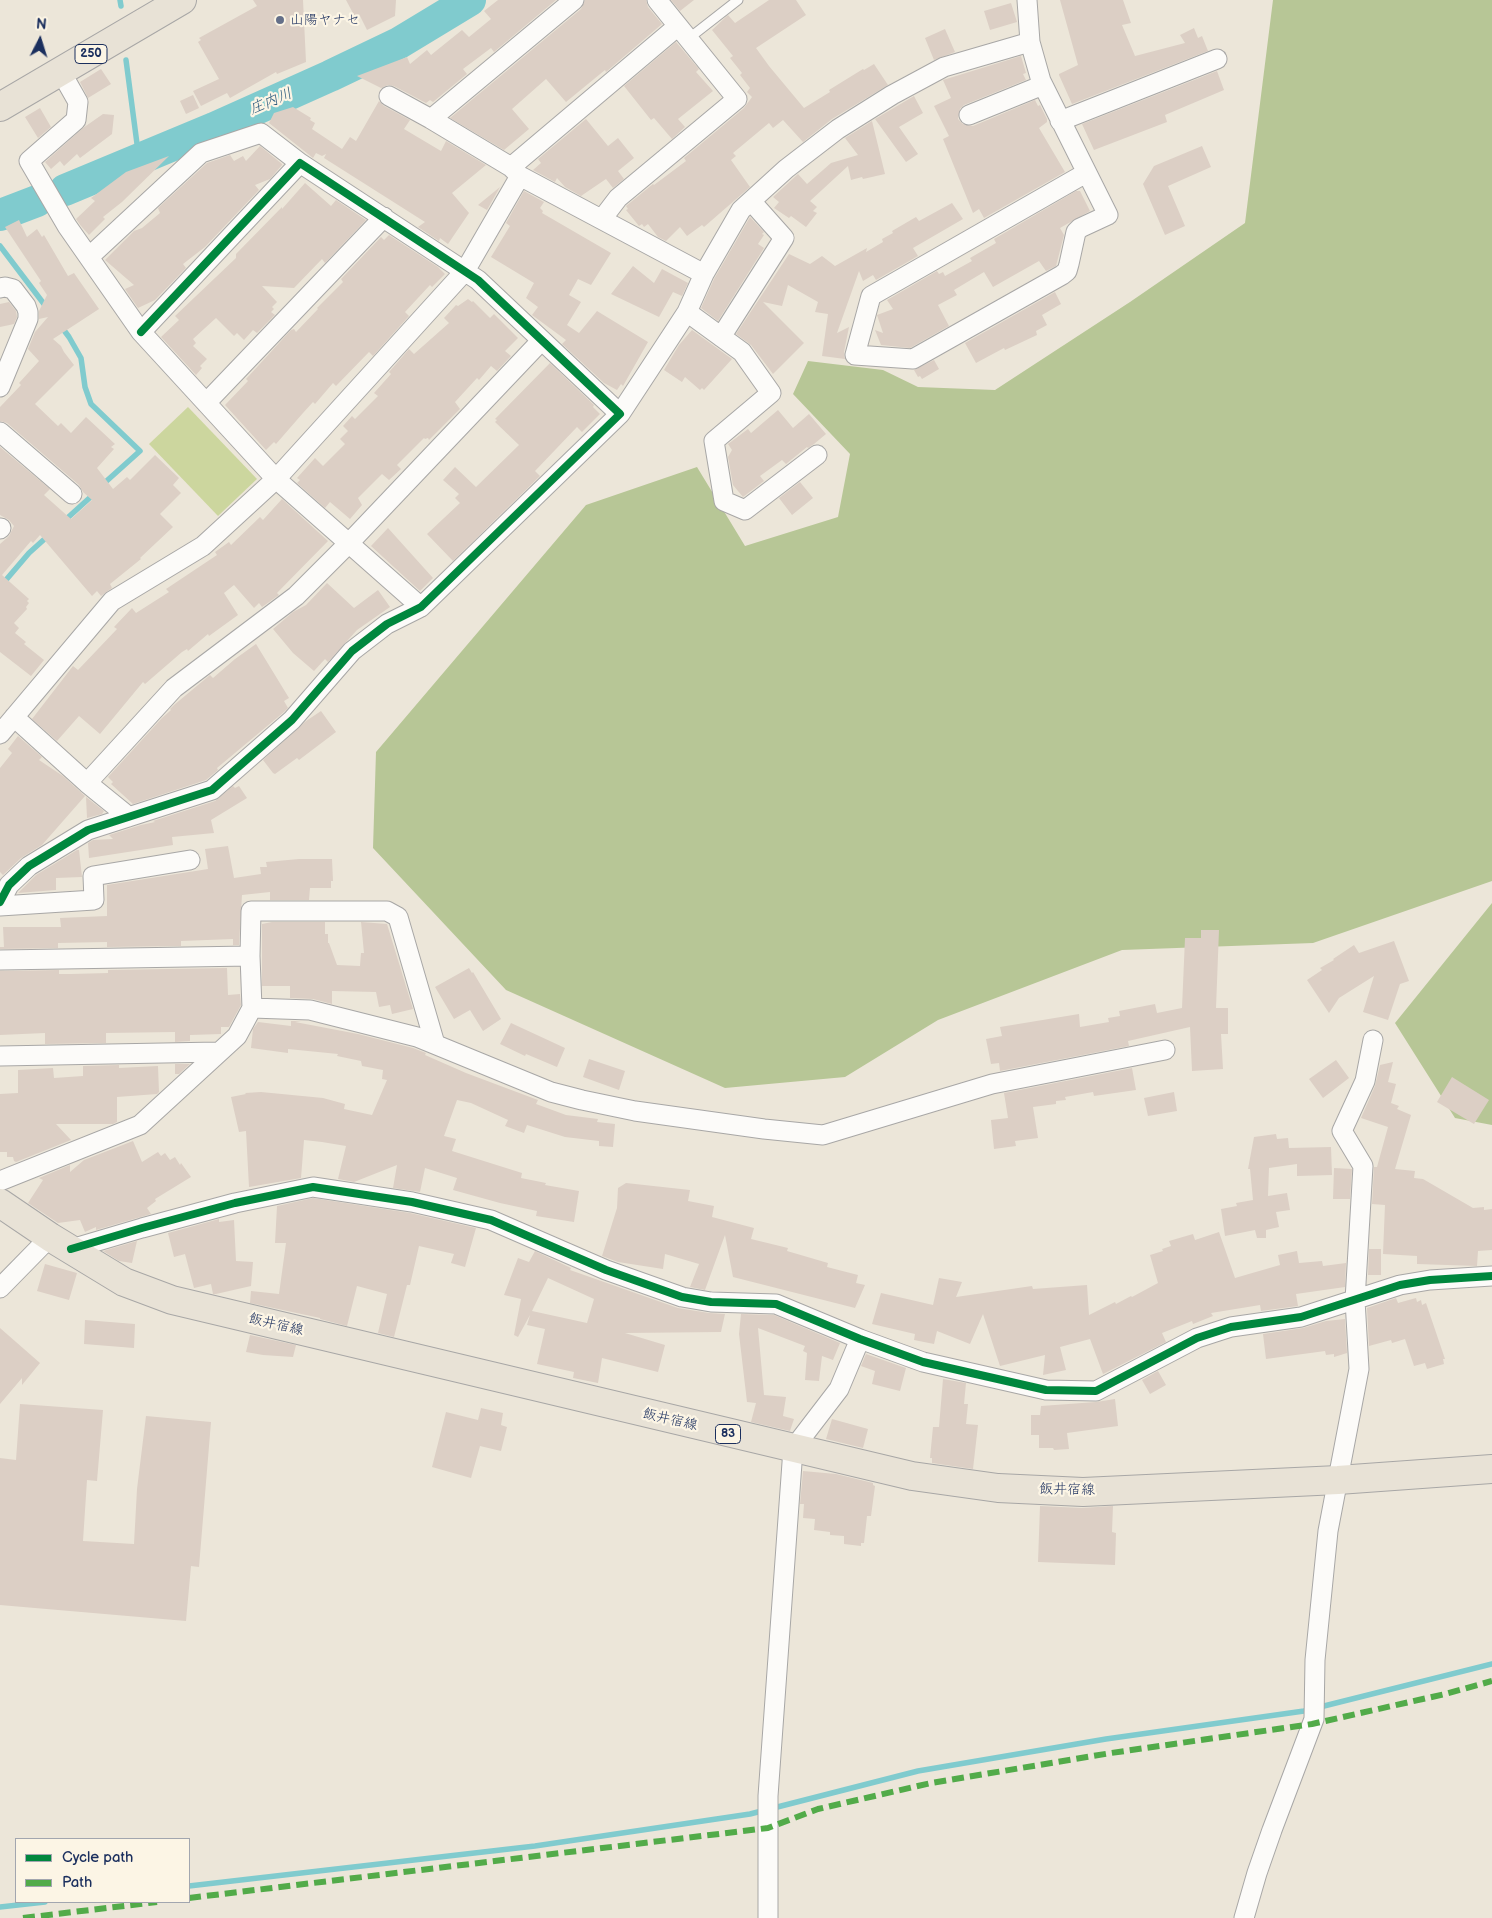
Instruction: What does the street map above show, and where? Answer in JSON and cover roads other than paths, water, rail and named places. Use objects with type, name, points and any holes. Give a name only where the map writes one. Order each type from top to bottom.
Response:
[{"type":"main road","name":"250","points":[[0,108],[182,0]]},
{"type":"main road","name":"飯井宿線","points":[[0,1203],[124,1282],[172,1300],[912,1476],[998,1488],[1083,1492],[1338,1480],[1492,1469]]},
{"type":"street","points":[[431,119],[574,0]]},
{"type":"street","points":[[602,219],[618,198],[736,99],[657,0]]},
{"type":"street","points":[[1026,0],[1030,42],[1043,85],[1108,215],[1080,228],[1076,232],[1067,271],[1062,275],[913,359],[855,356],[871,296],[1086,173]]},
{"type":"street","points":[[0,734],[112,601],[203,546],[276,479],[465,271],[515,171],[683,33]]},
{"type":"street","points":[[0,902],[9,885],[29,866],[88,830],[212,790],[292,720],[352,651],[387,624],[421,607],[620,414],[687,312],[704,274],[741,210],[786,169],[838,129],[892,95],[944,67],[1030,42]]},
{"type":"street","points":[[1060,122],[1217,59]]},
{"type":"street","points":[[61,72],[78,102],[76,120],[29,161],[67,226],[141,332],[276,479],[350,542],[421,607]]},
{"type":"street","points":[[969,115],[1043,85]]},
{"type":"street","points":[[389,96],[431,119],[515,171],[704,274]]},
{"type":"street","points":[[89,257],[201,153],[261,133],[300,163],[478,280],[541,342],[620,414]]},
{"type":"street","points":[[141,332],[300,163]]},
{"type":"street","points":[[722,337],[784,238],[752,201]]},
{"type":"street","points":[[206,402],[384,218]]},
{"type":"street","points":[[0,288],[13,289],[26,306],[28,319],[0,387]]},
{"type":"street","points":[[687,312],[742,352],[771,393],[714,442],[724,501],[745,510],[817,455]]},
{"type":"street","points":[[87,783],[174,688],[296,596],[541,342]]},
{"type":"street","points":[[0,432],[72,494]]},
{"type":"street","points":[[14,717],[87,783],[129,817]]},
{"type":"street","points":[[0,906],[94,900],[92,876],[190,860]]},
{"type":"street","points":[[0,1181],[140,1125],[237,1036],[252,1008],[251,911],[387,911],[398,917],[435,1044]]},
{"type":"street","points":[[0,960],[250,956]]},
{"type":"street","points":[[252,1008],[310,1010],[417,1037],[551,1092],[582,1100],[635,1111],[764,1129],[823,1135],[992,1084],[1166,1050]]},
{"type":"street","points":[[1244,1918],[1269,1839],[1314,1719],[1316,1660],[1328,1531],[1359,1369],[1355,1300],[1363,1166],[1342,1131],[1365,1081],[1373,1040]]},
{"type":"street","points":[[0,1056],[218,1052]]},
{"type":"street","points":[[0,1288],[61,1243],[142,1228],[235,1203],[313,1186],[412,1202],[491,1220],[606,1270],[682,1297],[711,1302],[776,1304],[860,1339],[923,1362],[1046,1390],[1096,1391],[1197,1338],[1231,1327],[1301,1317],[1400,1285],[1430,1280],[1492,1276]]},
{"type":"street","points":[[768,1918],[768,1796],[793,1449],[839,1389],[860,1339]]},
{"type":"lane","points":[[683,33],[738,0]]},
{"type":"waterway","points":[[120,0],[121,6]]},
{"type":"waterway","name":"庄内川","points":[[65,190],[214,128],[330,76],[399,43],[470,0]]},
{"type":"waterway","points":[[126,60],[139,159]]},
{"type":"waterway","name":"庄内川","points":[[0,215],[37,201]]},
{"type":"waterway","points":[[0,246],[47,308]]},
{"type":"waterway","points":[[60,325],[81,358],[85,387],[91,404],[140,451],[101,486]]},
{"type":"waterway","points":[[63,522],[95,493]]},
{"type":"waterway","points":[[0,587],[29,553],[49,535]]},
{"type":"waterway","points":[[190,1886],[535,1846],[750,1814],[918,1771],[1106,1739],[1304,1711],[1492,1664]]},
{"type":"waterway","points":[[0,1907],[36,1903]]},
{"type":"place","name":"山陽ヤナセ","points":[[280,20]]}]
